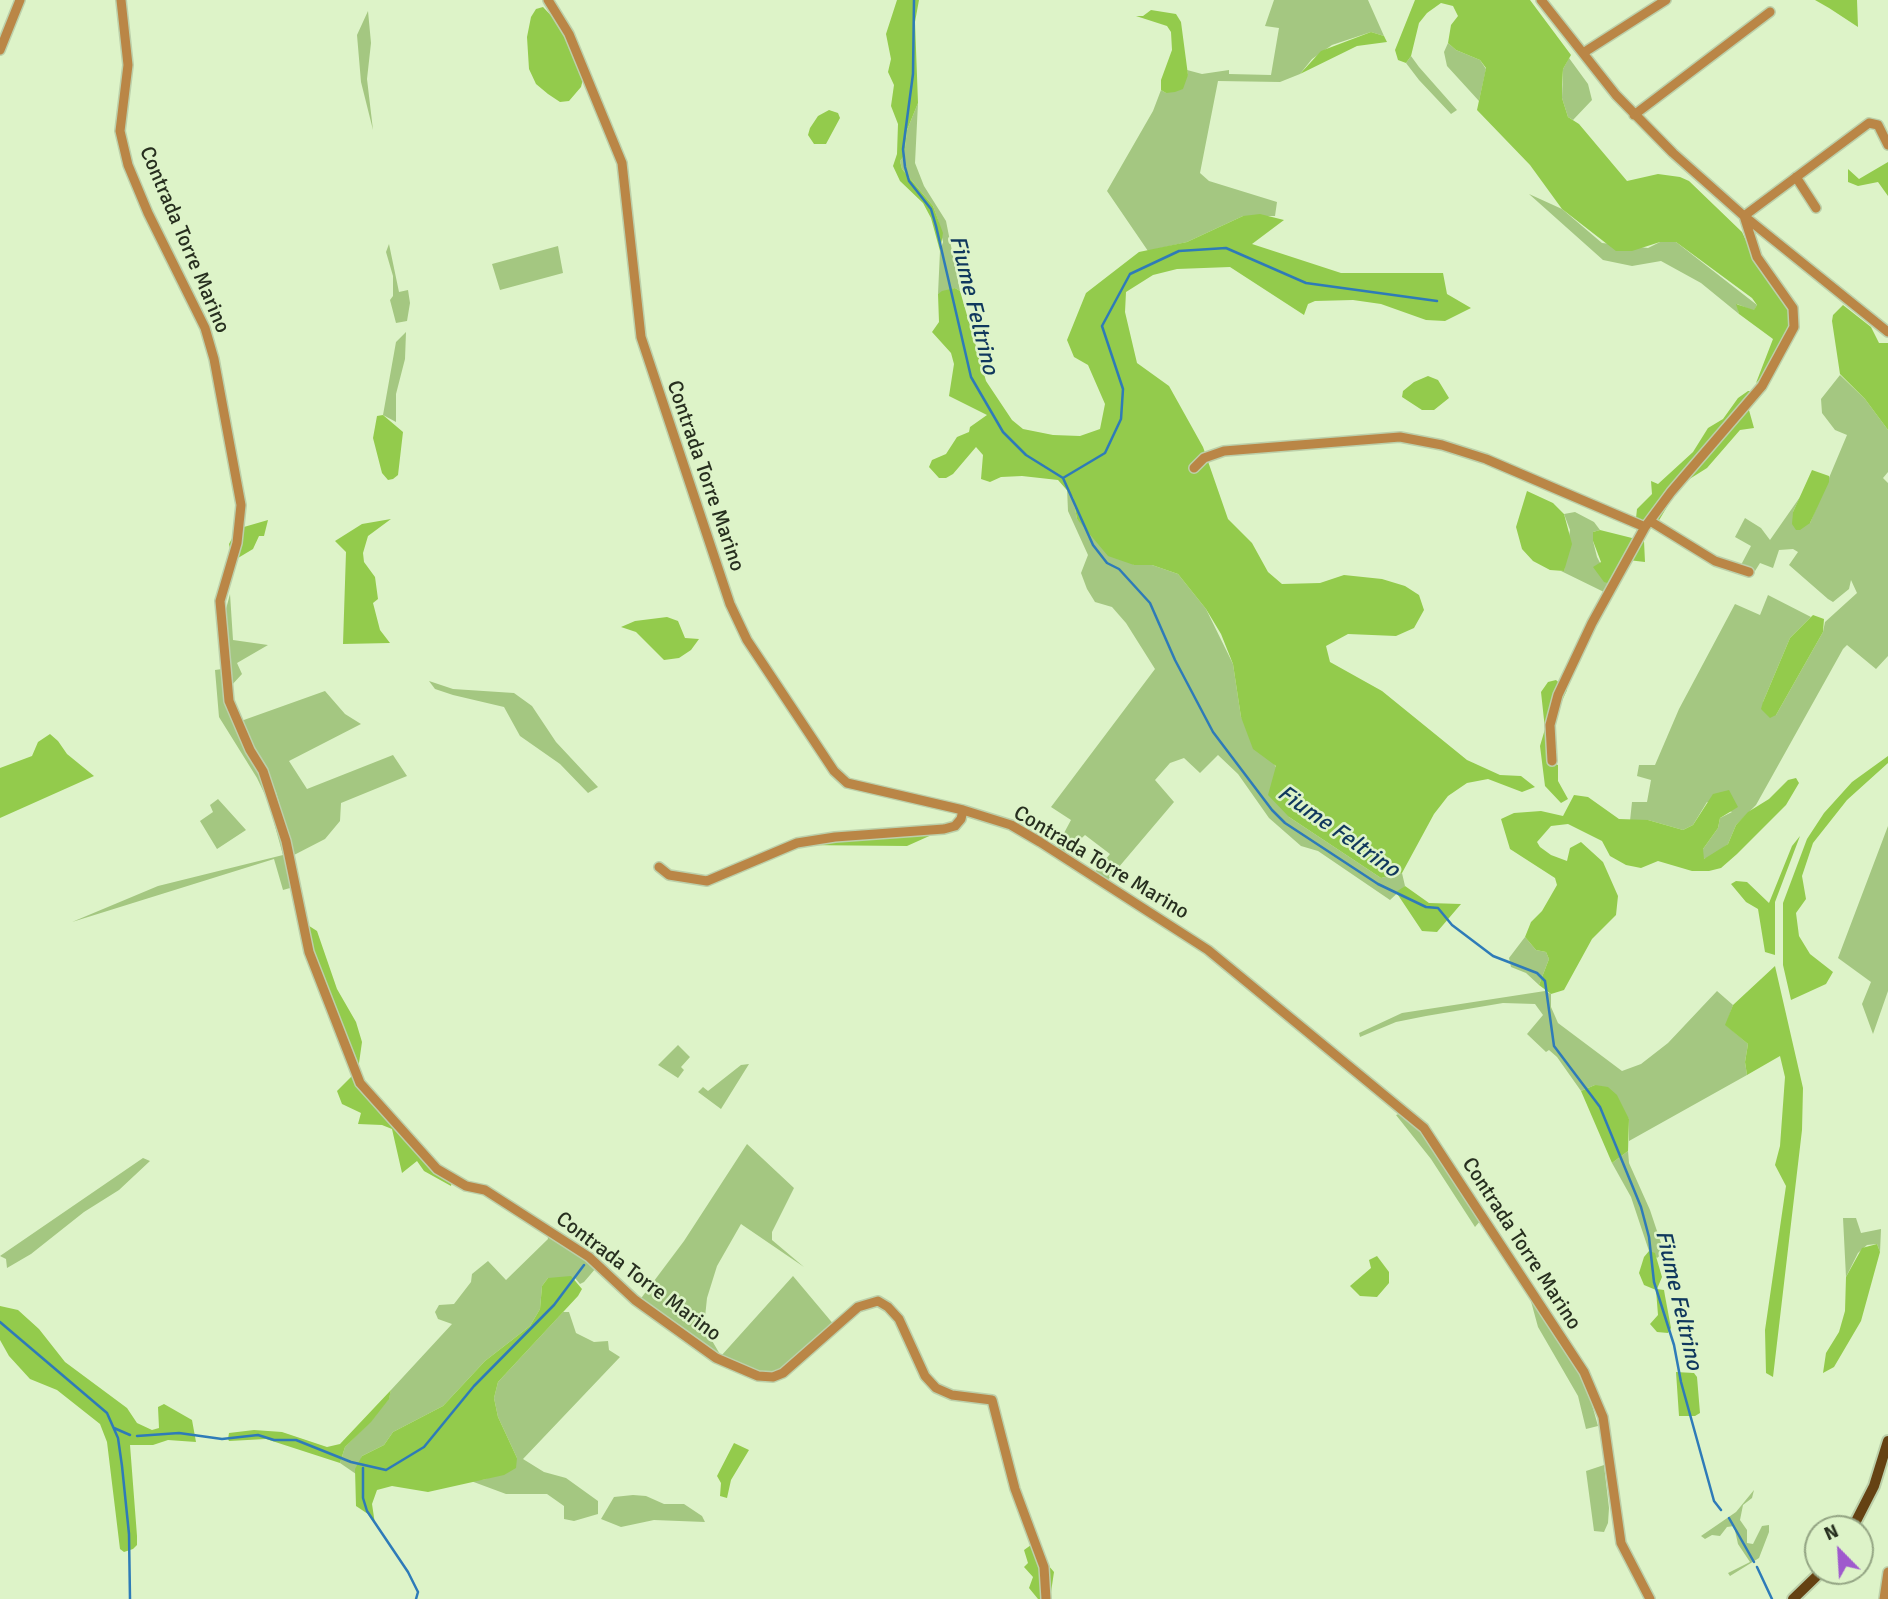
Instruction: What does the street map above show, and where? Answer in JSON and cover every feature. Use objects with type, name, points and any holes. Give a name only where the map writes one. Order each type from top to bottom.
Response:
[{"type":"main road","points":[[1859,1515],[1874,1486],[1888,1441]]},
{"type":"main road","points":[[1793,1599],[1808,1585]]},
{"type":"street","points":[[0,50],[20,0]]},
{"type":"street","name":"Contrada Torre Marino","points":[[121,0],[128,65],[120,131],[128,165],[148,213],[205,328],[214,359],[240,505],[237,544],[220,601],[229,701],[250,750],[263,771],[286,841],[309,951],[360,1083],[438,1169],[466,1186],[485,1190],[589,1256],[636,1301],[716,1358],[758,1376],[773,1377],[783,1373],[858,1307],[878,1301],[893,1311],[925,1376],[936,1388],[952,1395],[992,1400],[1015,1489],[1044,1567],[1046,1599]]},
{"type":"street","name":"Contrada Torre Marino","points":[[548,0],[569,34],[622,163],[641,337],[730,604],[747,640],[834,771],[847,783],[963,810],[1011,825],[1208,950],[1424,1128],[1584,1372],[1603,1417],[1621,1543],[1650,1599]]},
{"type":"street","points":[[1541,0],[1634,115],[1744,216],[1888,332]]},
{"type":"street","points":[[1583,53],[1666,0]]},
{"type":"street","points":[[1634,115],[1770,12]]},
{"type":"street","points":[[1744,216],[1869,123],[1878,125],[1888,145]]},
{"type":"street","points":[[1796,177],[1816,208]]},
{"type":"street","points":[[1552,761],[1550,725],[1559,695],[1592,623],[1647,524],[1762,386],[1794,327],[1793,308],[1757,257],[1744,216]]},
{"type":"street","points":[[1194,468],[1204,458],[1224,451],[1400,437],[1442,445],[1486,459],[1647,524],[1715,561],[1749,572]]},
{"type":"street","points":[[659,867],[669,875],[706,881],[797,843],[955,826],[961,819],[963,810]]},
{"type":"street","points":[[1884,1599],[1888,1572]]},
{"type":"green space","points":[[897,0],[919,0],[915,22],[918,103],[907,130],[904,156],[900,161],[902,169],[933,206],[943,233],[940,251],[931,218],[923,203],[900,181],[893,166],[897,154],[898,124],[891,106],[894,85],[888,72],[891,59],[886,34]]},
{"type":"green space","points":[[1274,0],[1368,0],[1384,36],[1371,32],[1332,45],[1312,59],[1300,74],[1280,82],[1218,81],[1200,173],[1209,181],[1277,202],[1275,216],[1243,216],[1187,242],[1148,251],[1107,191],[1153,111],[1161,90],[1166,93],[1188,75],[1187,70],[1202,74],[1229,70],[1229,74],[1271,75],[1279,28],[1265,26]]},
{"type":"green space","points":[[1415,0],[1530,0],[1571,55],[1563,69],[1562,85],[1562,98],[1568,117],[1579,124],[1627,181],[1658,174],[1680,177],[1689,181],[1742,232],[1756,262],[1790,309],[1791,322],[1767,372],[1756,383],[1773,339],[1739,314],[1736,304],[1754,310],[1757,305],[1752,298],[1676,242],[1660,242],[1632,251],[1616,251],[1562,209],[1530,165],[1477,110],[1486,68],[1480,60],[1456,50],[1448,43],[1451,25],[1458,16],[1453,6],[1441,3],[1427,13],[1419,23],[1411,56],[1406,63],[1398,60],[1395,50]]},
{"type":"green space","points":[[1815,0],[1857,0],[1858,27],[1829,8]]},
{"type":"green space","points":[[543,7],[560,25],[584,75],[581,87],[569,101],[560,102],[548,94],[536,84],[529,69],[527,37],[531,17],[536,9]]},
{"type":"green space","points":[[1151,10],[1176,14],[1181,22],[1188,75],[1183,89],[1175,92],[1166,93],[1161,90],[1161,80],[1172,50],[1171,32],[1167,26],[1136,16],[1143,16]]},
{"type":"green space","points":[[368,11],[371,43],[367,79],[373,130],[361,82],[357,35]]},
{"type":"green space","points":[[1371,32],[1384,36],[1387,42],[1357,46],[1300,74],[1321,51]]},
{"type":"green space","points":[[1448,43],[1456,50],[1480,60],[1486,69],[1479,101],[1447,66],[1444,52]]},
{"type":"green space","points":[[1411,56],[1457,110],[1451,114],[1419,80],[1406,63]]},
{"type":"green space","points":[[1569,58],[1588,84],[1592,100],[1573,120],[1568,117],[1562,98],[1563,69]]},
{"type":"green space","points":[[918,103],[915,163],[924,186],[946,221],[960,291],[955,288],[938,294],[940,251],[943,242],[938,220],[933,206],[902,169],[900,161],[904,156],[907,130]]},
{"type":"green space","points":[[829,110],[838,113],[840,118],[826,144],[814,144],[808,135],[810,128],[818,116]]},
{"type":"green space","points":[[1888,162],[1888,196],[1878,182],[1858,186],[1848,182],[1848,169],[1859,179]]},
{"type":"green space","points":[[1529,194],[1562,209],[1602,243],[1648,248],[1660,242],[1676,242],[1757,305],[1754,311],[1737,304],[1739,314],[1701,283],[1661,261],[1632,266],[1603,260]]},
{"type":"green space","points":[[1260,214],[1284,220],[1252,244],[1341,273],[1443,273],[1447,294],[1471,308],[1445,321],[1426,320],[1381,304],[1353,300],[1315,301],[1308,304],[1304,315],[1230,267],[1177,269],[1153,275],[1126,292],[1125,312],[1137,363],[1169,386],[1203,447],[1228,519],[1252,543],[1268,572],[1282,584],[1320,583],[1344,575],[1382,579],[1405,586],[1419,595],[1424,610],[1414,628],[1396,636],[1348,634],[1326,646],[1330,662],[1382,691],[1467,760],[1500,775],[1521,776],[1535,787],[1522,792],[1488,779],[1467,783],[1448,796],[1434,814],[1402,873],[1381,878],[1289,817],[1268,795],[1276,766],[1253,749],[1241,717],[1233,664],[1221,634],[1206,609],[1178,574],[1152,565],[1134,565],[1108,556],[1077,519],[1073,497],[1058,480],[1022,476],[1001,477],[990,482],[981,479],[983,455],[976,447],[953,474],[946,478],[939,478],[929,467],[932,460],[946,454],[957,437],[969,432],[970,427],[987,415],[949,396],[954,364],[951,353],[932,332],[939,322],[938,294],[955,288],[960,291],[986,381],[1012,420],[1023,429],[1053,435],[1080,436],[1100,429],[1105,404],[1088,365],[1074,357],[1067,340],[1086,293],[1139,252],[1187,242],[1243,216]]},
{"type":"green space","points":[[389,244],[399,292],[408,290],[410,303],[407,321],[396,323],[390,300],[393,296],[393,276],[386,252]]},
{"type":"green space","points":[[558,246],[563,273],[500,290],[492,264]]},
{"type":"green space","points":[[1843,305],[1871,327],[1879,343],[1888,343],[1888,430],[1865,399],[1840,374],[1832,321],[1833,315]]},
{"type":"green space","points":[[406,332],[405,359],[396,394],[396,422],[383,415],[396,342]]},
{"type":"green space","points":[[1840,375],[1865,399],[1888,430],[1888,472],[1883,478],[1888,483],[1888,656],[1876,669],[1847,645],[1843,649],[1756,805],[1736,825],[1728,844],[1710,858],[1703,859],[1703,849],[1718,828],[1720,818],[1732,812],[1707,802],[1693,825],[1683,830],[1648,820],[1630,821],[1632,802],[1647,802],[1651,780],[1637,776],[1639,765],[1655,765],[1679,709],[1735,604],[1760,615],[1768,595],[1811,617],[1790,638],[1763,702],[1776,715],[1823,632],[1825,622],[1857,593],[1851,580],[1849,589],[1833,602],[1828,599],[1789,565],[1798,552],[1793,549],[1779,550],[1773,568],[1760,563],[1755,571],[1741,565],[1751,546],[1735,537],[1745,518],[1761,528],[1770,540],[1800,497],[1793,512],[1810,523],[1847,435],[1835,430],[1822,413],[1821,399]]},
{"type":"green space","points":[[1428,376],[1438,380],[1449,398],[1434,410],[1422,410],[1402,397],[1403,391]]},
{"type":"green space","points":[[1748,391],[1753,391],[1747,403],[1754,428],[1740,430],[1707,468],[1680,485],[1658,522],[1650,524],[1636,518],[1637,509],[1652,494],[1651,481],[1658,484],[1693,452],[1708,428],[1723,419],[1738,398]]},
{"type":"green space","points":[[383,415],[403,432],[398,475],[388,480],[382,473],[373,438],[377,416]]},
{"type":"green space","points":[[1812,470],[1829,476],[1829,482],[1810,523],[1796,530],[1792,524],[1793,512]]},
{"type":"green space","points":[[1067,488],[1073,497],[1077,519],[1134,565],[1152,565],[1178,574],[1206,609],[1233,664],[1241,717],[1276,767],[1289,817],[1381,878],[1402,873],[1405,886],[1390,900],[1318,851],[1301,846],[1269,818],[1238,774],[1218,755],[1200,773],[1184,758],[1170,763],[1155,780],[1174,802],[1107,881],[1095,872],[1110,854],[1085,835],[1066,853],[1056,848],[1071,820],[1051,807],[1155,669],[1126,623],[1112,607],[1095,602],[1087,589],[1081,573],[1088,555],[1068,511]]},
{"type":"green space","points":[[1527,491],[1553,503],[1564,514],[1572,544],[1564,571],[1550,570],[1533,561],[1522,549],[1516,527]]},
{"type":"green space","points":[[1575,512],[1594,522],[1600,530],[1593,532],[1593,541],[1597,557],[1611,584],[1606,593],[1561,571],[1564,571],[1570,530],[1564,514]]},
{"type":"green space","points":[[391,519],[368,536],[363,553],[364,562],[375,577],[378,599],[373,603],[380,630],[390,643],[343,644],[346,552],[335,541],[362,524]]},
{"type":"green space","points":[[268,520],[264,536],[259,536],[253,549],[238,558],[231,553],[229,544],[237,529]]},
{"type":"green space","points":[[1600,530],[1644,541],[1645,562],[1628,560],[1611,584],[1604,582],[1593,567],[1601,562],[1593,541],[1593,532]]},
{"type":"green space","points":[[230,594],[233,640],[268,645],[237,663],[242,674],[230,687],[226,609]]},
{"type":"green space","points":[[1813,615],[1824,619],[1823,632],[1776,715],[1770,718],[1761,709],[1763,702],[1790,638]]},
{"type":"green space","points":[[667,617],[678,621],[685,638],[699,639],[691,650],[679,658],[664,660],[636,632],[621,627],[635,621]]},
{"type":"green space","points":[[222,669],[228,705],[263,774],[285,854],[290,888],[283,890],[274,859],[72,922],[158,886],[283,855],[268,801],[219,717],[215,670]]},
{"type":"green space","points":[[1556,680],[1567,690],[1555,716],[1553,763],[1558,765],[1558,781],[1568,799],[1561,803],[1545,786],[1540,746],[1545,729],[1541,692],[1548,682]]},
{"type":"green space","points":[[429,681],[453,689],[514,693],[532,706],[556,742],[598,787],[588,793],[560,764],[520,736],[504,707],[435,689]]},
{"type":"green space","points":[[325,691],[345,714],[361,724],[289,761],[307,789],[393,755],[407,776],[341,803],[340,821],[325,839],[294,855],[276,792],[241,721]]},
{"type":"green space","points":[[50,734],[67,754],[94,776],[0,818],[0,768],[32,756],[38,742]]},
{"type":"green space","points":[[1888,756],[1888,763],[1847,800],[1813,843],[1802,876],[1806,899],[1796,913],[1799,936],[1810,954],[1833,972],[1826,984],[1791,1000],[1783,965],[1783,903],[1807,839],[1824,813],[1852,782]]},
{"type":"green space","points":[[1796,778],[1799,783],[1786,805],[1721,868],[1709,871],[1692,871],[1658,861],[1641,868],[1626,865],[1610,856],[1602,841],[1568,824],[1551,826],[1537,842],[1540,847],[1567,861],[1570,848],[1581,842],[1603,862],[1618,896],[1616,915],[1592,939],[1564,990],[1551,994],[1539,985],[1549,959],[1546,952],[1536,950],[1525,937],[1531,922],[1542,911],[1557,885],[1555,878],[1510,849],[1501,819],[1514,813],[1541,811],[1563,816],[1574,795],[1588,797],[1619,819],[1648,820],[1683,830],[1693,825],[1713,794],[1729,790],[1738,807],[1720,818],[1718,828],[1703,849],[1704,859],[1728,844],[1736,825],[1748,812],[1769,799],[1788,780]]},
{"type":"green space","points":[[218,799],[246,830],[217,849],[200,821],[213,812],[210,805]]},
{"type":"green space","points":[[1888,826],[1888,991],[1873,1034],[1862,1004],[1871,982],[1838,958]]},
{"type":"green space","points":[[936,833],[907,846],[799,845],[841,839]]},
{"type":"green space","points":[[1800,836],[1775,902],[1775,955],[1765,952],[1758,909],[1746,902],[1731,884],[1736,881],[1747,882],[1769,903],[1792,846]]},
{"type":"green space","points":[[1405,886],[1429,903],[1461,904],[1437,932],[1422,931],[1396,892]]},
{"type":"green space","points":[[303,922],[317,931],[337,989],[356,1022],[362,1042],[358,1070],[344,1039]]},
{"type":"green space","points":[[1525,937],[1536,950],[1546,952],[1549,959],[1539,985],[1526,973],[1511,967],[1509,958]]},
{"type":"green space","points":[[1775,966],[1803,1088],[1802,1130],[1773,1377],[1766,1373],[1765,1330],[1786,1186],[1775,1165],[1780,1146],[1785,1077],[1780,1056],[1747,1075],[1745,1062],[1748,1044],[1725,1025],[1733,1005]]},
{"type":"green space","points":[[1545,991],[1551,994],[1551,1007],[1558,1023],[1622,1071],[1641,1064],[1668,1043],[1717,991],[1733,1005],[1726,1025],[1748,1044],[1745,1062],[1747,1075],[1629,1141],[1629,1119],[1595,1085],[1581,1091],[1557,1057],[1549,1050],[1546,1052],[1527,1034],[1543,1015],[1535,1004],[1503,1003],[1396,1022],[1360,1037],[1359,1033],[1402,1013]]},
{"type":"green space","points":[[678,1045],[690,1057],[681,1067],[684,1070],[678,1078],[658,1065]]},
{"type":"green space","points":[[749,1064],[721,1109],[698,1092],[703,1087],[708,1091],[741,1065]]},
{"type":"green space","points":[[355,1073],[452,1181],[451,1186],[424,1171],[417,1161],[402,1173],[392,1129],[382,1125],[358,1124],[361,1113],[342,1104],[337,1091]]},
{"type":"green space","points":[[1595,1085],[1608,1087],[1617,1095],[1629,1119],[1628,1151],[1612,1163],[1581,1091]]},
{"type":"green space","points":[[1401,1113],[1422,1132],[1481,1220],[1475,1227],[1431,1159],[1396,1115]]},
{"type":"green space","points":[[747,1144],[794,1188],[772,1232],[772,1240],[804,1267],[741,1224],[717,1266],[707,1298],[704,1327],[721,1356],[702,1346],[639,1301],[684,1241]]},
{"type":"green space","points":[[1628,1151],[1629,1163],[1650,1210],[1664,1252],[1657,1258],[1649,1251],[1631,1197],[1612,1163]]},
{"type":"green space","points":[[143,1158],[150,1161],[119,1190],[84,1212],[31,1254],[7,1268],[6,1259],[0,1256]]},
{"type":"green space","points":[[1843,1218],[1856,1218],[1861,1233],[1881,1229],[1880,1252],[1877,1244],[1867,1245],[1858,1253],[1846,1277]]},
{"type":"green space","points":[[547,1232],[596,1268],[584,1282],[580,1284],[575,1278],[548,1278],[542,1286],[540,1309],[530,1326],[485,1361],[443,1406],[393,1432],[384,1445],[362,1456],[356,1474],[340,1463],[345,1447],[370,1422],[389,1398],[391,1390],[452,1324],[438,1319],[435,1312],[439,1305],[454,1304],[471,1282],[472,1274],[488,1261],[506,1280],[548,1239]]},
{"type":"green space","points":[[1877,1244],[1880,1252],[1861,1321],[1834,1367],[1823,1373],[1826,1353],[1839,1332],[1845,1311],[1846,1277],[1862,1248]]},
{"type":"green space","points":[[1649,1251],[1655,1253],[1662,1277],[1657,1289],[1664,1290],[1671,1328],[1668,1333],[1657,1332],[1650,1324],[1658,1315],[1656,1290],[1644,1285],[1639,1273]]},
{"type":"green space","points":[[1377,1256],[1389,1272],[1389,1283],[1377,1297],[1360,1296],[1350,1286],[1371,1268],[1369,1260]]},
{"type":"green space","points":[[571,1276],[582,1289],[578,1296],[498,1382],[494,1398],[498,1417],[517,1458],[516,1468],[504,1475],[428,1492],[392,1486],[377,1490],[372,1504],[375,1524],[368,1514],[356,1506],[355,1469],[362,1456],[384,1445],[393,1432],[443,1406],[485,1361],[530,1326],[540,1309],[542,1286],[548,1278]]},
{"type":"green space","points":[[793,1276],[835,1326],[780,1373],[760,1375],[721,1356]]},
{"type":"green space","points":[[1529,1294],[1572,1359],[1591,1401],[1598,1426],[1586,1429],[1578,1396],[1538,1327]]},
{"type":"green space","points":[[0,1306],[18,1310],[39,1329],[65,1362],[127,1408],[137,1423],[152,1430],[159,1428],[158,1407],[164,1404],[192,1420],[196,1442],[168,1440],[153,1445],[130,1445],[137,1536],[137,1545],[133,1549],[124,1552],[120,1549],[107,1442],[100,1424],[57,1390],[30,1379],[9,1356],[0,1340]]},
{"type":"green space","points":[[563,1312],[569,1312],[576,1333],[594,1342],[608,1341],[609,1350],[620,1357],[523,1459],[544,1472],[566,1478],[598,1501],[598,1514],[574,1521],[564,1519],[564,1506],[547,1494],[506,1494],[471,1481],[486,1479],[517,1458],[498,1417],[494,1398],[498,1382]]},
{"type":"green space","points":[[1676,1372],[1694,1373],[1697,1377],[1700,1413],[1695,1416],[1679,1416]]},
{"type":"green space","points":[[391,1390],[389,1399],[371,1422],[345,1447],[340,1463],[266,1439],[228,1439],[229,1433],[254,1430],[282,1432],[327,1447],[340,1444]]},
{"type":"green space","points":[[734,1443],[749,1450],[731,1480],[727,1498],[720,1496],[721,1483],[717,1476]]},
{"type":"green space","points":[[1604,1465],[1609,1508],[1604,1532],[1594,1531],[1586,1471]]},
{"type":"green space","points":[[1754,1490],[1752,1498],[1743,1505],[1740,1520],[1747,1530],[1747,1543],[1753,1544],[1762,1526],[1769,1525],[1769,1532],[1759,1558],[1730,1576],[1728,1573],[1750,1562],[1738,1544],[1734,1526],[1727,1527],[1720,1536],[1712,1535],[1705,1539],[1701,1536],[1736,1512]]},
{"type":"green space","points":[[646,1496],[664,1504],[684,1504],[702,1516],[705,1522],[654,1520],[621,1527],[601,1519],[614,1497]]},
{"type":"green space","points":[[1031,1545],[1054,1572],[1050,1599],[1038,1599],[1029,1588],[1033,1577],[1024,1567],[1028,1563],[1024,1550]]},
{"type":"waterway","name":"Fiume Feltrino","points":[[914,0],[913,74],[903,149],[905,167],[909,181],[931,209],[971,377],[1003,432],[1026,455],[1063,478],[1093,545],[1107,563],[1119,569],[1150,603],[1175,660],[1213,732],[1272,810],[1285,823],[1378,884],[1426,907],[1438,908],[1452,925],[1493,956],[1537,973],[1545,981],[1554,1046],[1600,1107],[1641,1207],[1649,1237],[1654,1282],[1674,1345],[1681,1382],[1714,1501],[1721,1510]]},
{"type":"waterway","points":[[1063,478],[1105,453],[1121,419],[1123,389],[1102,326],[1130,274],[1179,251],[1226,248],[1306,283],[1437,301]]},
{"type":"waterway","points":[[137,1436],[179,1433],[222,1439],[258,1435],[274,1440],[296,1440],[351,1462],[386,1470],[424,1447],[474,1386],[554,1305],[584,1265]]},
{"type":"waterway","points":[[0,1322],[107,1413],[118,1438],[122,1466],[129,1534],[130,1599]]},
{"type":"waterway","points":[[114,1428],[130,1435]]},
{"type":"waterway","points":[[363,1468],[363,1498],[367,1511],[408,1572],[418,1592],[416,1599]]},
{"type":"waterway","name":"Fiume Feltrino","points":[[1729,1518],[1754,1562]]},
{"type":"waterway","name":"Fiume Feltrino","points":[[1757,1567],[1772,1599]]}]
